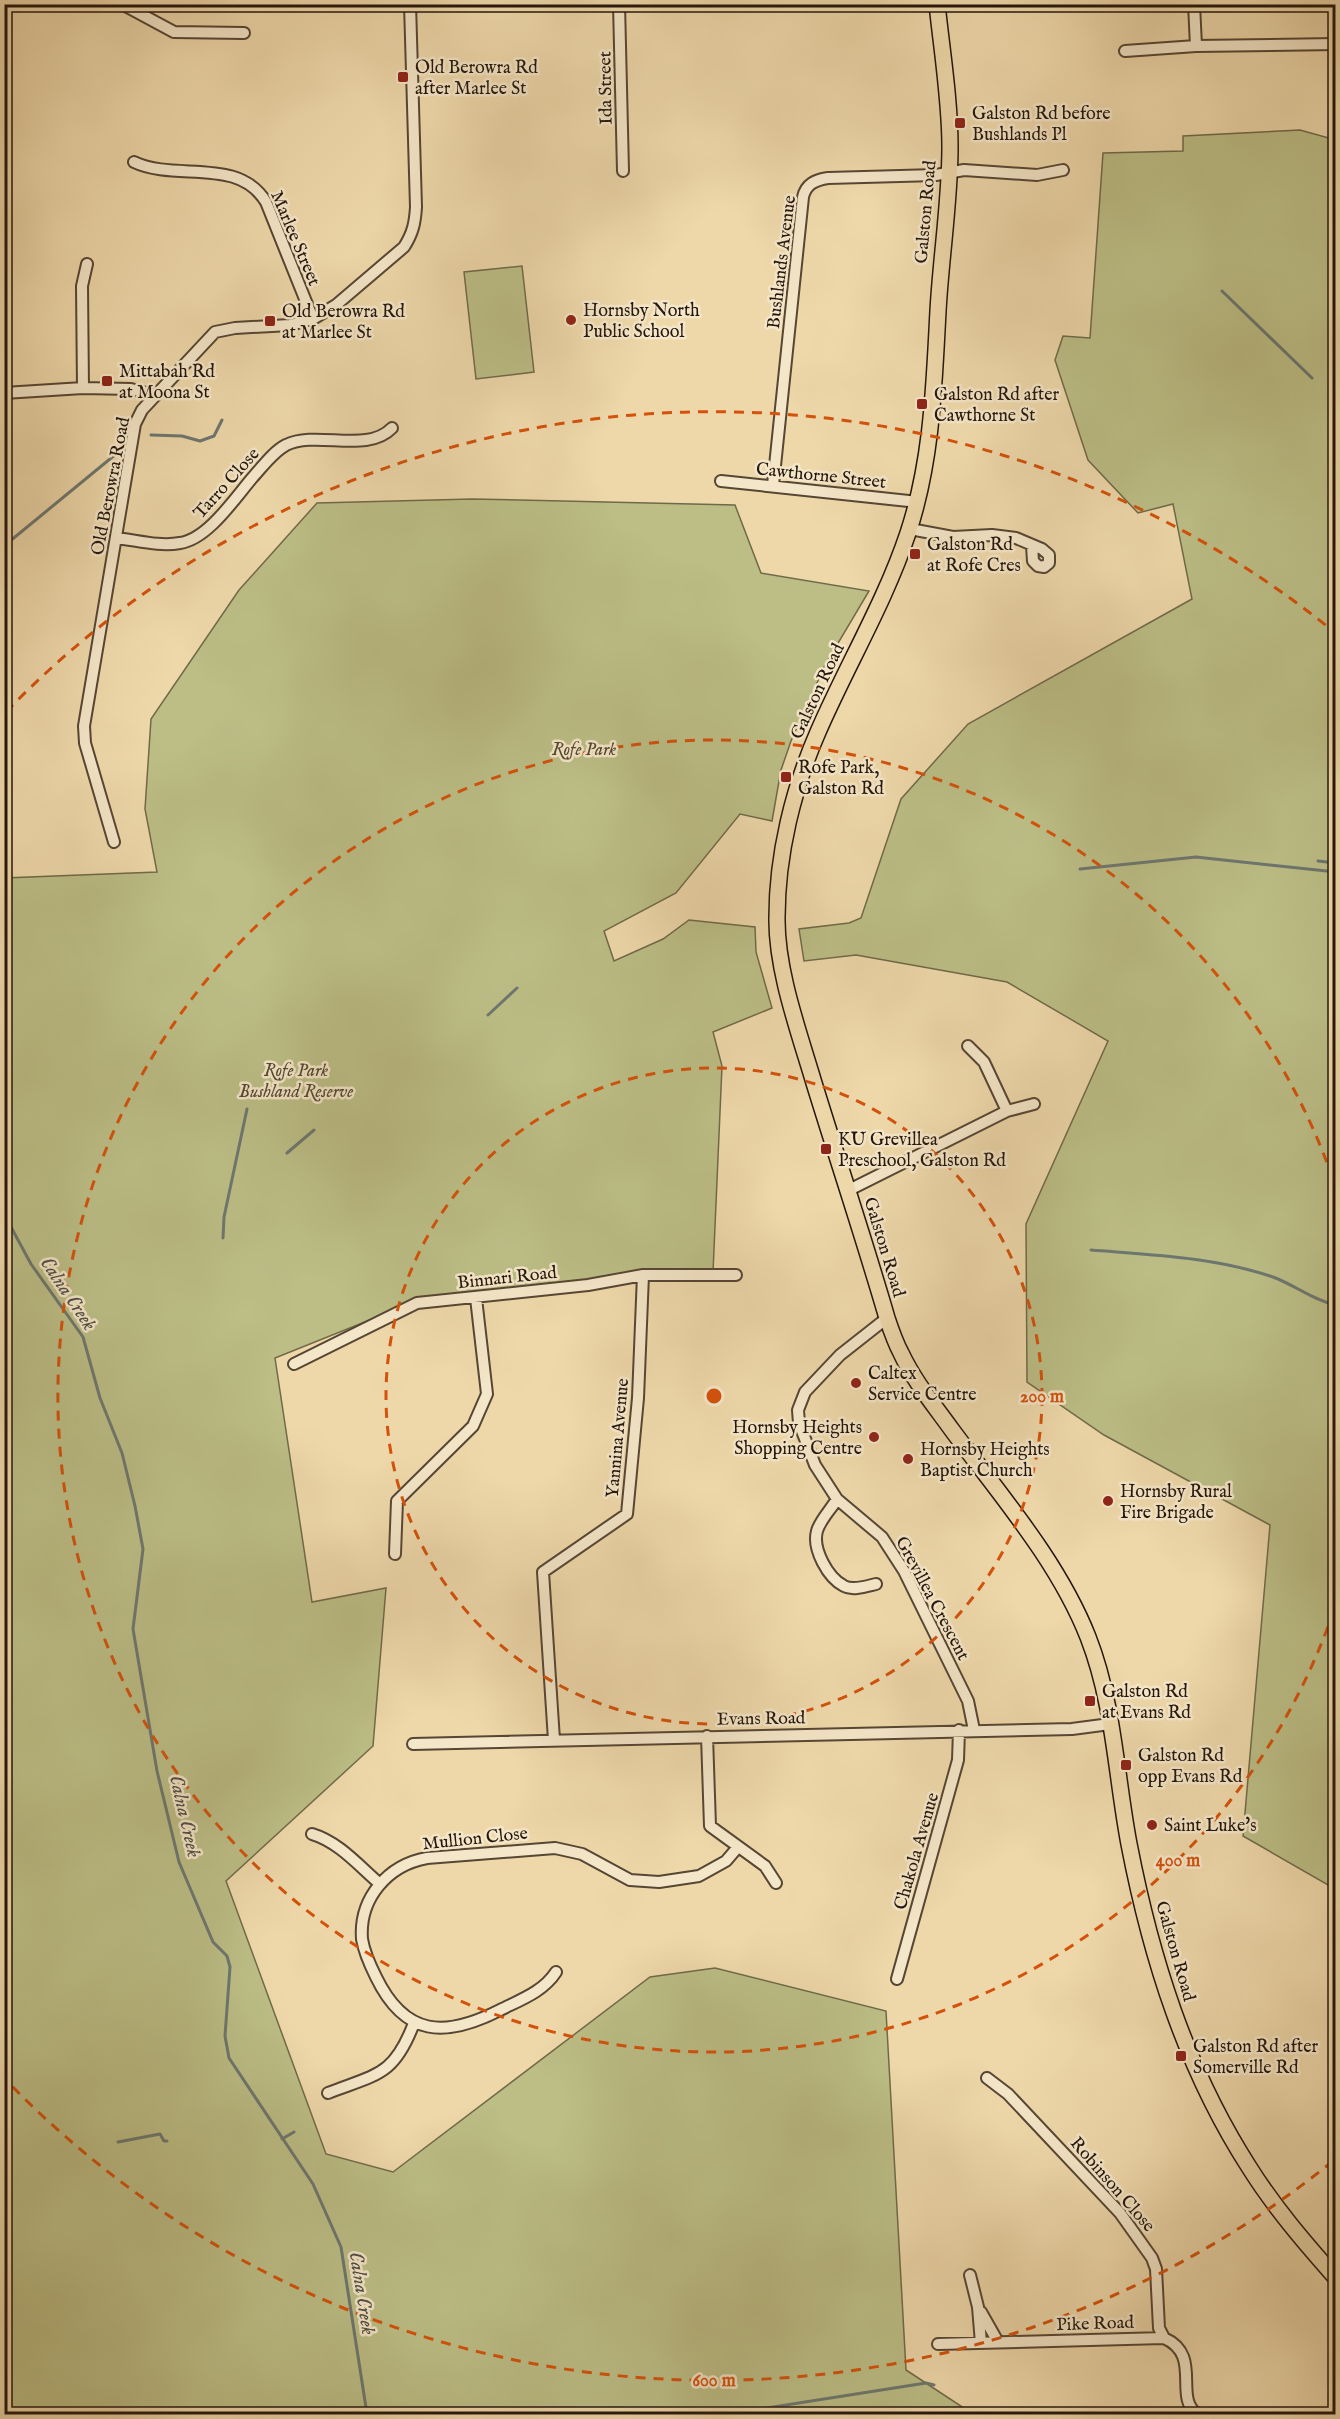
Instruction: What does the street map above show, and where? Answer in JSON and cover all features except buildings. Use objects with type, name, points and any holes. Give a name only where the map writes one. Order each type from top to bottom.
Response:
[{"type":"main road","name":"Galston Road","points":[[937,4],[949,116],[949,173],[940,268],[931,426],[918,502],[910,529],[883,598],[826,713],[795,795],[779,885],[777,923],[785,978],[805,1052],[886,1318],[901,1353],[923,1391],[1047,1560],[1076,1610],[1089,1639],[1101,1677],[1136,1880],[1155,1959],[1179,2029],[1218,2114],[1248,2165],[1280,2211],[1335,2278]]},
{"type":"street","points":[[122,4],[174,32],[244,33]]},
{"type":"street","name":"Old Berowra Road","points":[[114,842],[85,743],[84,726],[135,424],[142,410],[215,332],[235,328],[290,326],[313,319],[336,305],[404,247],[415,225],[410,4]]},
{"type":"street","name":"Ida Street","points":[[619,4],[623,171]]},
{"type":"street","points":[[1194,4],[1196,46]]},
{"type":"street","points":[[1125,51],[1196,46],[1335,44]]},
{"type":"street","name":"Marlee Street","points":[[134,162],[147,168],[163,171],[229,175],[243,179],[254,186],[266,202],[313,319]]},
{"type":"street","points":[[949,173],[964,170],[1036,174],[1064,170]]},
{"type":"street","name":"Bushlands Avenue","points":[[773,485],[803,197],[807,188],[815,181],[828,177],[949,173]]},
{"type":"street","points":[[83,388],[82,286],[87,264]]},
{"type":"street","points":[[4,393],[83,388],[131,389],[146,393],[153,398]]},
{"type":"street","name":"Tarro Close","points":[[116,538],[174,544],[190,540],[208,528],[272,456],[286,445],[300,441],[375,439],[392,428]]},
{"type":"street","name":"Cawthorne Street","points":[[721,481],[918,502]]},
{"type":"street","points":[[910,529],[953,537],[992,535],[1016,538],[1032,546]]},
{"type":"street","points":[[968,1046],[984,1062],[1006,1111]]},
{"type":"street","points":[[847,1191],[1006,1111],[1034,1104]]},
{"type":"street","name":"Binnari Road","points":[[294,1364],[417,1303],[588,1285],[644,1275],[736,1275]]},
{"type":"street","name":"Yannina Avenue","points":[[555,1740],[543,1572],[627,1514],[638,1398],[644,1275]]},
{"type":"street","points":[[395,1554],[397,1501],[473,1426],[487,1394],[476,1298]]},
{"type":"street","name":"Grevillea Crescent","points":[[886,1318],[840,1355],[805,1392],[798,1410],[802,1435],[815,1465],[837,1499],[882,1538],[897,1559],[969,1701],[974,1730]]},
{"type":"street","points":[[837,1499],[817,1531],[820,1559],[845,1587],[862,1588],[876,1584]]},
{"type":"street","name":"Evans Road","points":[[413,1744],[1072,1729],[1110,1724]]},
{"type":"street","name":"Chakola Avenue","points":[[897,1979],[958,1760],[959,1730]]},
{"type":"street","points":[[707,1736],[709,1822],[716,1832],[765,1866],[776,1884]]},
{"type":"street","points":[[312,1834],[335,1845],[380,1884]]},
{"type":"street","name":"Mullion Close","points":[[414,2023],[396,2010],[388,2000],[365,1951],[362,1928],[372,1894],[401,1866],[417,1860],[555,1848],[582,1854],[621,1876],[638,1881],[680,1880],[699,1876],[720,1865],[731,1857],[738,1846]]},
{"type":"street","points":[[328,2093],[375,2074],[391,2064],[404,2049],[414,2023],[442,2027],[476,2022],[537,1992],[556,1972]]},
{"type":"street","name":"Robinson Close","points":[[987,2078],[1008,2094],[1120,2213],[1145,2247],[1156,2269],[1159,2328],[1164,2338]]},
{"type":"street","points":[[970,2276],[978,2307],[981,2343]]},
{"type":"street","points":[[978,2307],[998,2342]]},
{"type":"street","points":[[1164,2338],[1177,2346],[1185,2360],[1189,2404],[1197,2415]]},
{"type":"street","name":"Pike Road","points":[[938,2344],[1164,2338]]},
{"type":"green space","points":[[1300,130],[1336,140],[1335,1889],[1243,1836],[1270,1525],[1104,1435],[1027,1382],[1026,1224],[1108,1041],[1007,982],[856,955],[804,961],[799,929],[849,923],[861,918],[901,799],[968,724],[1192,599],[1173,504],[1138,513],[1088,460],[1055,360],[1063,336],[1090,338],[1103,153],[1183,151],[1183,136]]},
{"type":"green space","points":[[522,266],[534,372],[476,379],[464,272]]},
{"type":"green space","points":[[472,499],[735,505],[761,573],[869,591],[825,665],[791,741],[781,770],[772,821],[740,814],[676,893],[604,931],[614,961],[663,939],[689,920],[755,927],[756,952],[772,1008],[713,1032],[722,1066],[713,1272],[417,1301],[275,1358],[312,1602],[386,1588],[373,1746],[226,1881],[326,2154],[393,2172],[650,1977],[715,1968],[886,2011],[906,2370],[973,2414],[5,2414],[4,878],[157,872],[145,809],[151,719],[239,590],[317,503]]},
{"type":"waterway","points":[[1222,291],[1312,378]]},
{"type":"waterway","points":[[151,435],[182,436],[200,441],[214,436],[222,420]]},
{"type":"waterway","points":[[4,546],[116,454]]},
{"type":"waterway","points":[[1080,869],[1196,857],[1336,872]]},
{"type":"waterway","points":[[1318,861],[1327,862]]},
{"type":"waterway","points":[[488,1015],[517,988]]},
{"type":"waterway","points":[[223,1238],[224,1217],[247,1109]]},
{"type":"waterway","points":[[287,1153],[314,1130]]},
{"type":"waterway","name":"Calna Creek","points":[[4,1214],[31,1264],[83,1337],[100,1398],[122,1453],[143,1549],[133,1629],[157,1771],[179,1862],[213,1942],[227,1956],[230,1967],[225,2036],[229,2058],[313,2184],[341,2247],[367,2414]]},
{"type":"waterway","points":[[1091,1250],[1160,1255],[1251,1270],[1273,1277],[1319,1300],[1336,1305]]},
{"type":"waterway","points":[[282,2139],[294,2132]]},
{"type":"waterway","points":[[118,2142],[160,2134],[164,2141],[167,2141]]},
{"type":"waterway","points":[[729,2414],[926,2383],[934,2385]]},
{"type":"waterway","points":[[205,2413],[217,2413]]},
{"type":"place","name":"Old Berowra Rd after Marlee St","points":[[403,77]]},
{"type":"place","name":"Galston Rd before Bushlands Pl","points":[[960,123]]},
{"type":"place","name":"Hornsby North Public School","points":[[571,320]]},
{"type":"place","name":"Old Berowra Rd at Marlee St","points":[[270,321]]},
{"type":"place","name":"Mittabah Rd at Moona St","points":[[107,381]]},
{"type":"place","name":"Galston Rd after Cawthorne St","points":[[922,404]]},
{"type":"place","name":"Galston Rd at Rofe Cres","points":[[915,554]]},
{"type":"place","name":"Rofe Park, Galston Rd","points":[[786,777]]},
{"type":"place","name":"KU Grevillea Preschool, Galston Rd","points":[[826,1149]]},
{"type":"place","name":"Caltex Service Centre","points":[[856,1383]]},
{"type":"place","name":"Hornsby Heights Shopping Centre","points":[[874,1437]]},
{"type":"place","name":"Hornsby Heights Baptist Church","points":[[908,1459]]},
{"type":"place","name":"Hornsby Rural Fire Brigade","points":[[1108,1501]]},
{"type":"place","name":"Galston Rd at Evans Rd","points":[[1090,1701]]},
{"type":"place","name":"Galston Rd opp Evans Rd","points":[[1126,1765]]},
{"type":"place","name":"Saint Luke's","points":[[1152,1825]]},
{"type":"place","name":"Galston Rd after Somerville Rd","points":[[1181,2056]]},
{"type":"park label","name":"Rofe Park","points":[[584,749]]},
{"type":"park label","name":"Rofe Park Bushland Reserve","points":[[296,1080]]}]
